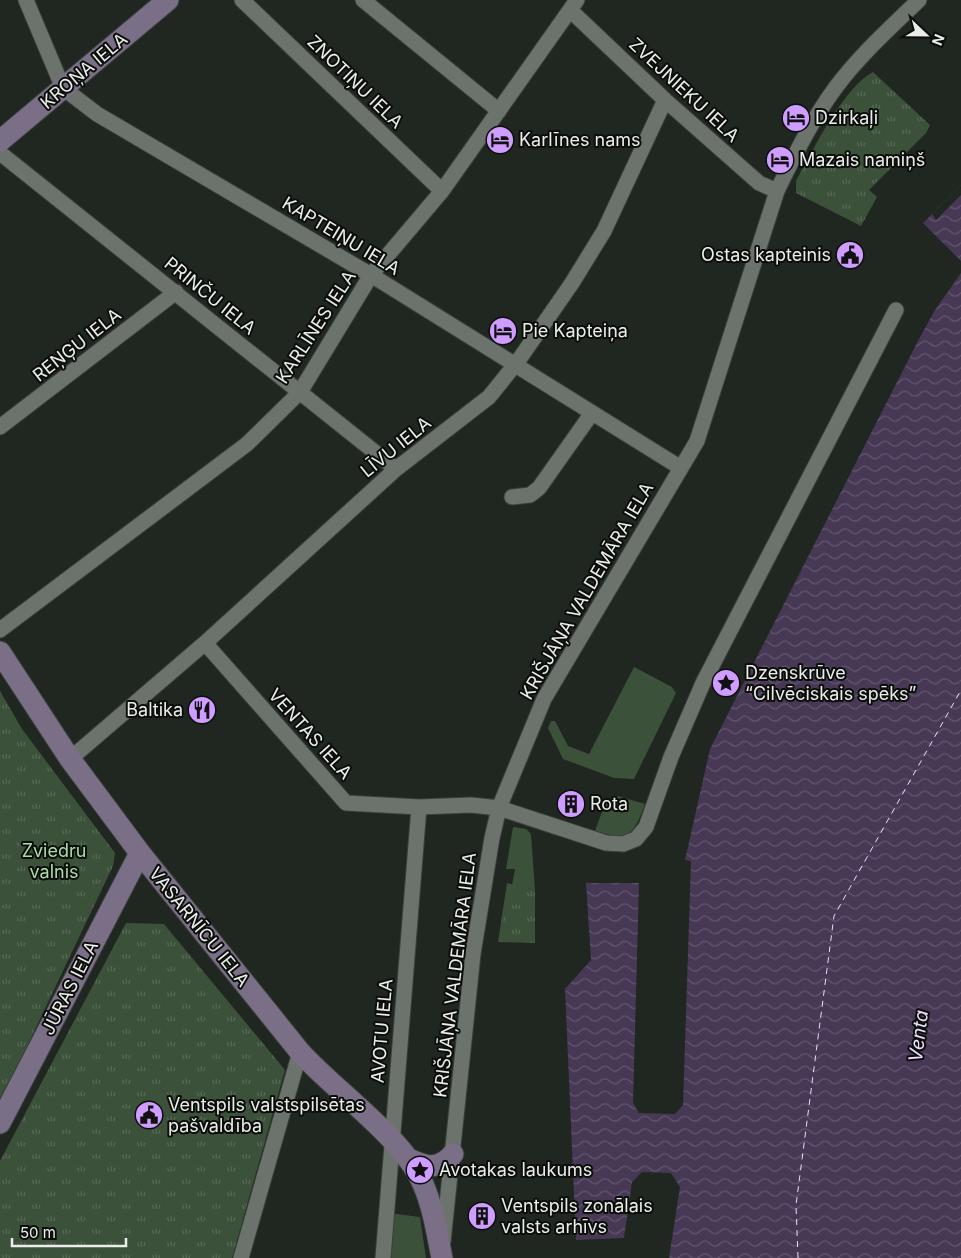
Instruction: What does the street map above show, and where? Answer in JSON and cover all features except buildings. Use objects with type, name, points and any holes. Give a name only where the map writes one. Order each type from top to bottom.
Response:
[{"type":"street","name":"KAPTEIŅU IELA","points":[[26,0],[63,88],[97,114],[371,275],[681,468]]},
{"type":"street","name":"KROŅA IELA","points":[[0,141],[168,0]]},
{"type":"street","name":"ZNOTIŅU IELA","points":[[242,0],[442,191]]},
{"type":"street","points":[[363,0],[499,111]]},
{"type":"street","name":"KRIŠJĀŅA VALDEMĀRA IELA","points":[[442,1258],[473,954],[492,838],[500,808],[544,699],[703,429],[777,191],[835,88],[872,45],[919,0]]},
{"type":"street","name":"KARLĪNES IELA","points":[[0,630],[246,444],[300,392],[371,275],[442,191],[574,5]]},
{"type":"street","name":"ZVEJNIEKU IELA","points":[[574,5],[665,100],[759,183],[777,191]]},
{"type":"street","name":"LĪVU IELA","points":[[70,759],[205,643],[396,468],[489,397],[515,365],[572,283],[604,231],[665,100]]},
{"type":"street","name":"PRINČU IELA","points":[[0,153],[396,468]]},
{"type":"street","name":"REŅĢU IELA","points":[[0,427],[176,292]]},
{"type":"street","name":"VENTAS IELA","points":[[205,643],[346,802],[419,807],[471,805],[500,808],[606,843],[623,844],[636,839],[646,826],[671,757],[703,683],[896,310]]},
{"type":"street","points":[[512,497],[530,495],[539,488],[592,413]]},
{"type":"street","name":"VASARNĪCU IELA","points":[[0,652],[70,759],[140,853],[300,1052],[322,1076],[392,1140],[407,1158],[422,1182],[433,1213],[442,1258]]},
{"type":"street","name":"AVOTU IELA","points":[[383,1258],[419,807]]},
{"type":"street","name":"JŪRAS IELA","points":[[0,1123],[140,853]]},
{"type":"street","points":[[241,1258],[300,1052]]},
{"type":"street","points":[[407,1158],[421,1165],[435,1167],[448,1160],[453,1154]]},
{"type":"green space","points":[[873,72],[930,125],[926,133],[869,190],[877,197],[861,226],[796,193],[796,181],[840,105],[862,80]]},
{"type":"green space","points":[[634,667],[672,687],[676,693],[634,779],[614,778],[563,759],[548,728],[551,721],[555,721],[568,746],[589,754]]},
{"type":"green space","name":"Zviedru valnis","points":[[0,691],[22,729],[115,853],[113,866],[0,1103]]},
{"type":"green space","points":[[618,796],[645,804],[637,823],[629,833],[623,835],[616,836],[595,831],[606,801]]},
{"type":"green space","points":[[513,827],[526,829],[531,834],[535,890],[512,885],[515,869],[506,869]]},
{"type":"green space","points":[[507,883],[535,890],[535,943],[498,942]]},
{"type":"green space","points":[[126,923],[164,924],[285,1070],[232,1258],[0,1258],[0,1161]]},
{"type":"green space","points":[[389,1213],[420,1217],[426,1258],[387,1258]]},
{"type":"water","points":[[961,185],[961,261],[923,223]]},
{"type":"water","name":"Venta","points":[[961,273],[961,1258],[669,1258],[680,1187],[671,1173],[642,1172],[632,1182],[624,1238],[576,1240],[565,989],[591,960],[586,883],[639,883],[633,1103],[639,1113],[675,1114],[683,1105],[691,861],[685,860],[710,749],[919,339],[935,310]]},
{"type":"pier","points":[[961,185],[961,195],[936,220],[932,214]]},
{"type":"ferry route","points":[[798,1258],[796,1205],[834,916],[961,690]]},
{"type":"place","name":"Dzirkaļi","points":[[796,118]]},
{"type":"place","name":"Karlīnes nams","points":[[500,140]]},
{"type":"place","name":"Mazais namiņš","points":[[780,160]]},
{"type":"place","name":"Ostas kapteinis","points":[[850,255]]},
{"type":"place","name":"Pie Kapteiņa","points":[[503,331]]},
{"type":"place","name":"Dzenskrūve “Cilvēciskais spēks”","points":[[726,683]]},
{"type":"place","name":"Baltika","points":[[202,710]]},
{"type":"place","name":"Rota","points":[[571,804]]},
{"type":"place","name":"Ventspils valstspilsētas pašvaldība","points":[[149,1115]]},
{"type":"place","name":"Avotakas laukums","points":[[420,1170]]},
{"type":"place","name":"Ventspils zonālais valsts arhīvs","points":[[482,1216]]}]
